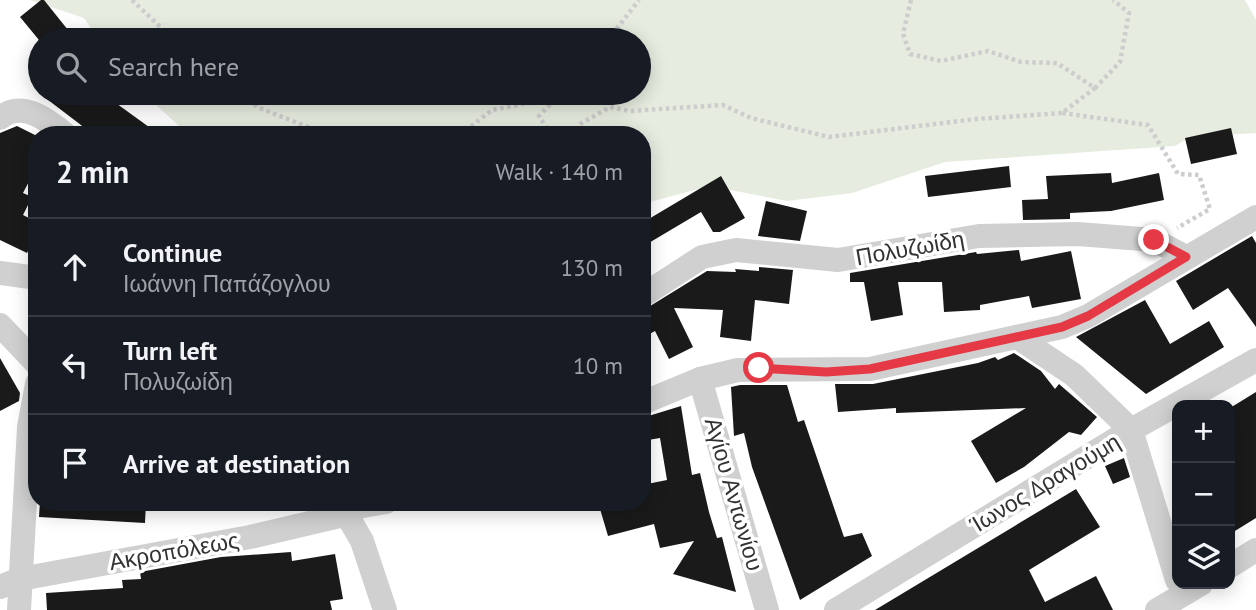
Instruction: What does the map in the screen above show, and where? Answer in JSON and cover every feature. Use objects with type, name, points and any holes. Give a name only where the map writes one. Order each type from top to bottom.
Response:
[{"type":"street","points":[[0,118],[13,109],[21,109],[53,126]]},
{"type":"street","points":[[651,399],[700,379],[759,368],[826,372],[870,369],[1078,321],[1256,217]]},
{"type":"street","name":"Πολυζωίδη","points":[[651,290],[687,265],[724,251],[838,260],[947,240],[1014,234],[1115,235],[1164,244],[1186,257]]},
{"type":"street","points":[[0,273],[28,277]]},
{"type":"street","points":[[1,327],[28,355]]},
{"type":"street","points":[[1017,337],[1074,375],[1131,430],[1185,591],[1157,610]]},
{"type":"street","name":"Ίωνος Δραγούμη","points":[[836,610],[1131,430],[1256,360]]},
{"type":"street","name":"Αγίου Αντωνίου","points":[[700,379],[767,610]]},
{"type":"street","points":[[19,610],[10,583],[28,435]]},
{"type":"street","points":[[345,511],[362,541],[385,610]]},
{"type":"street","name":"Ακροπόλεως","points":[[10,583],[250,537],[345,511]]},
{"type":"street","points":[[1235,563],[1256,550]]},
{"type":"path","points":[[132,0],[161,28]]},
{"type":"path","points":[[617,28],[639,0]]},
{"type":"path","points":[[911,0],[903,34],[910,54],[941,61],[988,51],[1021,62],[1057,63],[1095,88]]},
{"type":"path","points":[[1062,113],[1095,88],[1120,62],[1129,13],[1113,0]]},
{"type":"path","points":[[255,105],[305,126]]},
{"type":"path","points":[[472,126],[492,110],[514,105]]},
{"type":"path","points":[[545,126],[539,116],[549,105]]},
{"type":"path","points":[[578,126],[610,107],[629,111],[723,105],[751,118],[789,130],[829,137],[976,119],[1062,113],[1148,125],[1178,174],[1199,175],[1210,209],[1168,232],[1164,244]]},
{"type":"shaded area","points":[[30,0],[1245,0],[1256,20],[1256,133],[1190,137],[1175,146],[945,162],[852,193],[787,201],[710,186],[651,202],[651,126],[179,126],[156,105],[651,105],[651,28],[91,28],[84,18]]},
{"type":"building","points":[[44,0],[66,28],[29,28],[20,17]]},
{"type":"building","points":[[55,105],[119,105],[148,126],[82,126]]},
{"type":"building","points":[[17,126],[28,132],[28,183],[23,193],[28,195],[28,205],[23,215],[28,218],[27,253],[0,240],[0,133]]},
{"type":"building","points":[[1231,128],[1237,154],[1191,164],[1185,138]]},
{"type":"building","points":[[1009,166],[1011,187],[928,197],[925,176]]},
{"type":"building","points":[[1111,173],[1112,183],[1159,173],[1164,200],[1111,211],[1070,213],[1070,219],[1023,220],[1022,200],[1048,199],[1046,176]]},
{"type":"building","points":[[721,176],[745,218],[720,232],[713,232],[701,212],[651,242],[651,218]]},
{"type":"building","points":[[766,201],[807,211],[800,241],[758,236]]},
{"type":"building","points":[[1252,236],[1256,243],[1256,327],[1228,288],[1193,310],[1176,281]]},
{"type":"building","points":[[1019,250],[1021,261],[1071,251],[1081,299],[1032,308],[1029,296],[980,305],[980,310],[944,312],[942,282],[898,282],[903,315],[871,321],[864,282],[850,282],[850,273],[976,252]]},
{"type":"building","points":[[759,267],[793,270],[789,304],[755,300],[751,341],[720,337],[723,310],[674,308],[693,347],[669,359],[655,331],[651,333],[651,305],[707,271],[759,271]]},
{"type":"building","points":[[1145,300],[1170,344],[1209,321],[1224,347],[1146,394],[1076,337]]},
{"type":"building","points":[[1014,353],[1041,371],[1055,389],[1059,384],[1097,417],[1081,435],[1069,432],[1024,467],[996,483],[971,441],[1026,408],[896,413],[896,408],[838,412],[835,384],[873,384],[978,363],[995,357],[998,360]]},
{"type":"building","points":[[0,358],[20,393],[19,401],[0,411]]},
{"type":"building","points":[[787,385],[798,422],[804,420],[844,537],[862,533],[872,556],[800,600],[752,467],[744,433],[734,436],[731,387]]},
{"type":"building","points":[[1256,392],[1256,518],[1235,531],[1235,463],[1235,405]]},
{"type":"building","points":[[681,406],[692,475],[700,473],[709,512],[717,538],[722,537],[736,592],[673,574],[694,541],[660,548],[654,524],[608,536],[601,511],[651,511],[651,483],[667,480],[660,438],[651,440],[651,415]]},
{"type":"building","points":[[1124,458],[1130,477],[1113,484],[1105,466]]},
{"type":"building","points":[[1076,489],[1100,527],[1029,570],[1045,602],[1096,576],[1113,610],[875,610]]},
{"type":"building","points":[[39,511],[146,511],[145,523],[39,517]]},
{"type":"building","points":[[291,552],[292,561],[335,554],[343,599],[330,601],[332,610],[47,610],[46,593],[123,588],[122,580],[141,579],[140,572],[221,557]]},
{"type":"route","points":[[759,368],[848,372],[906,363],[1062,327],[1088,316],[1186,257],[1174,248],[1154,240]]}]
